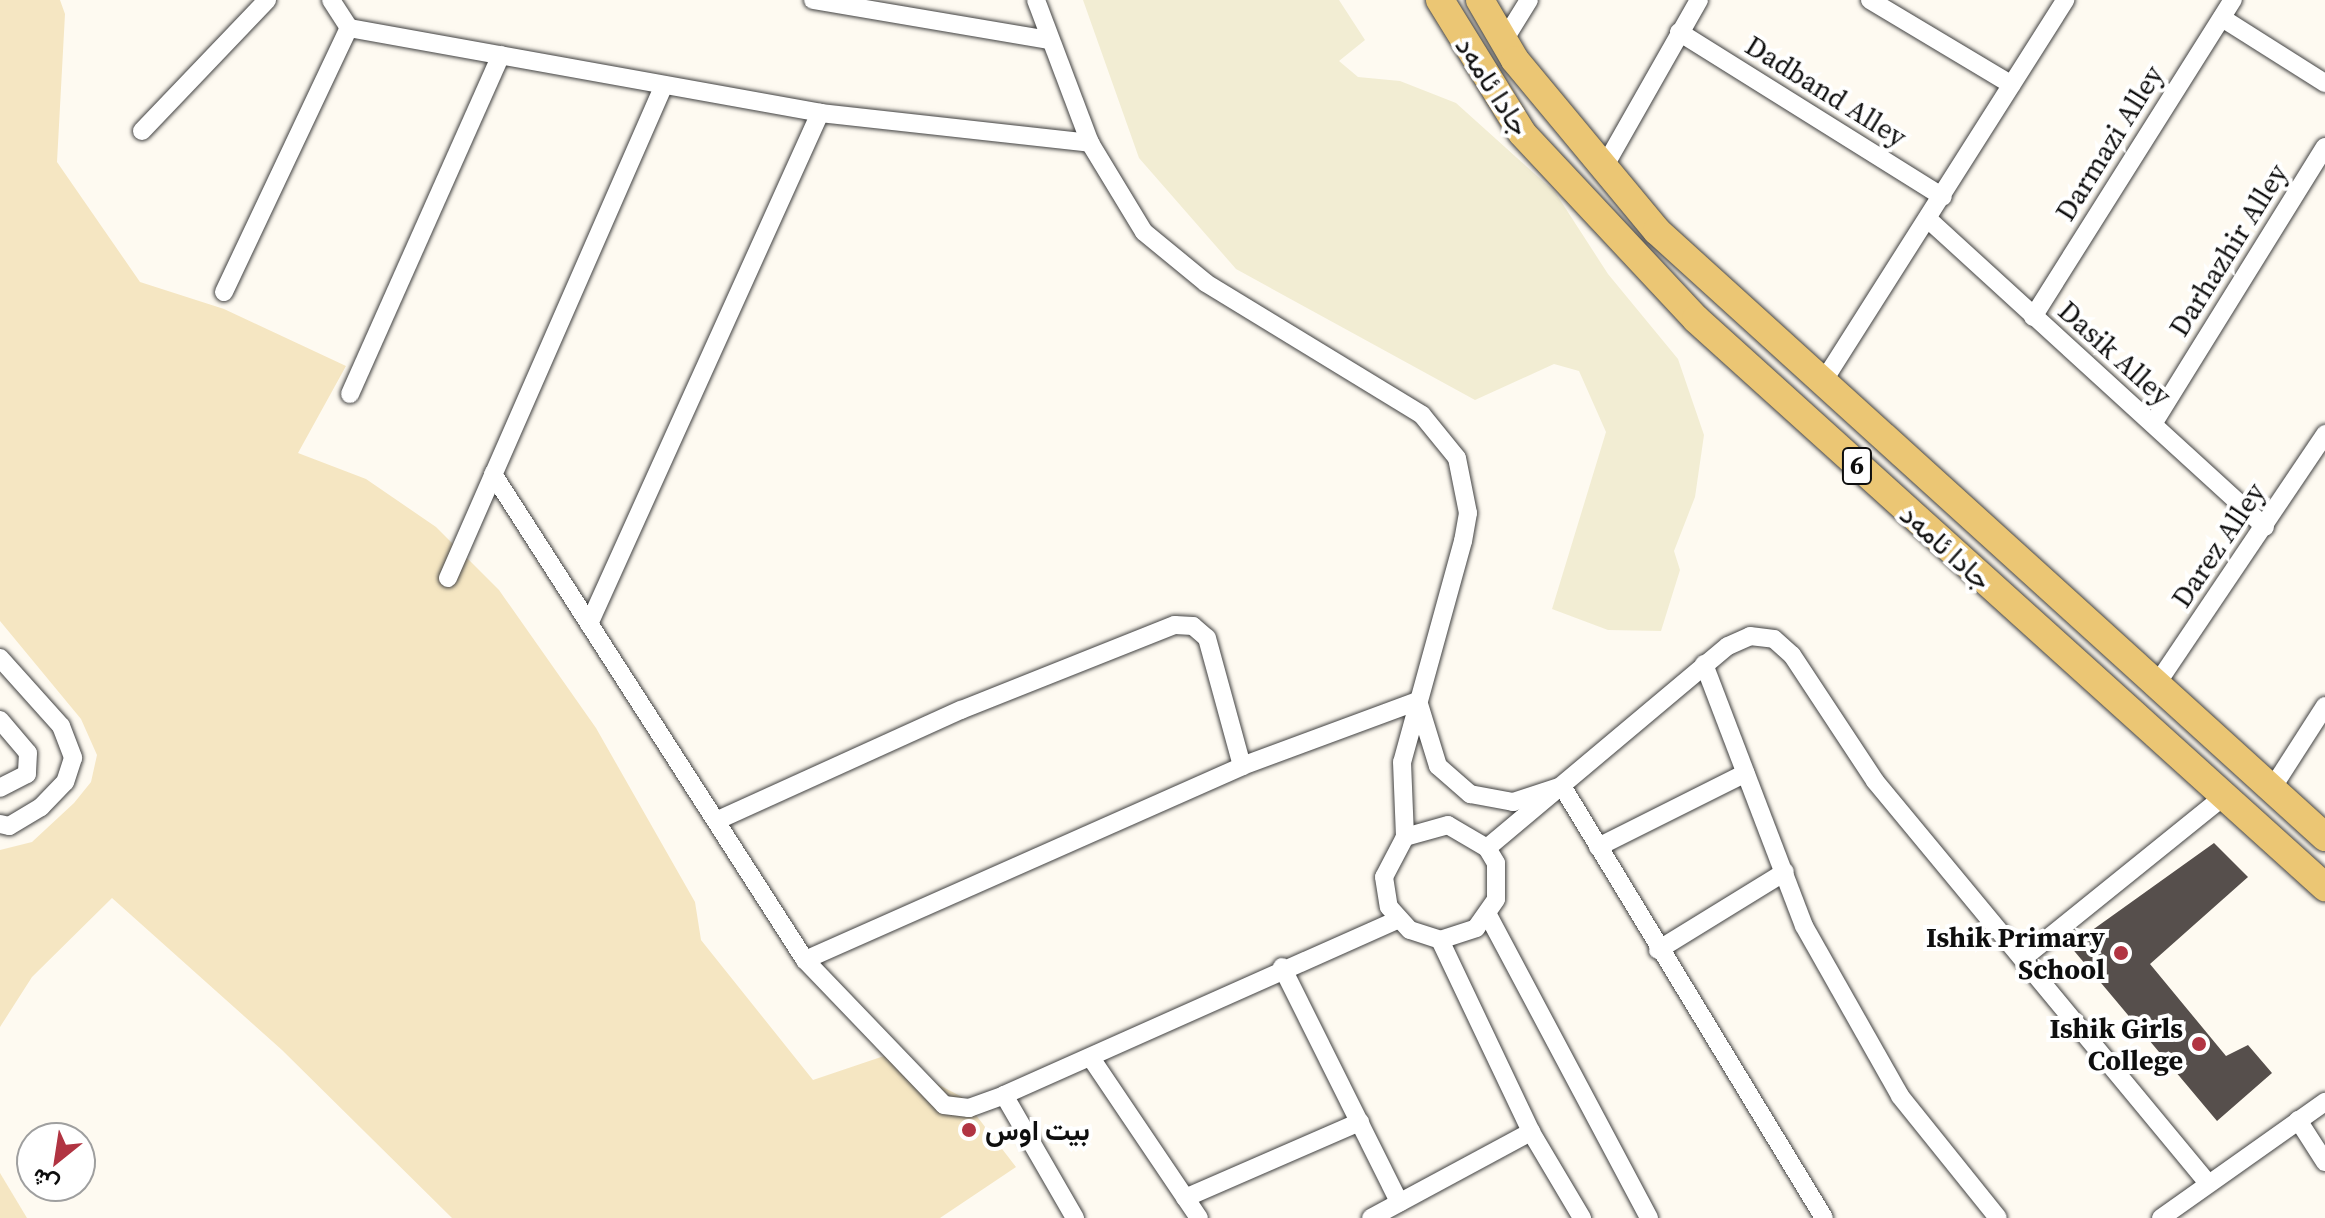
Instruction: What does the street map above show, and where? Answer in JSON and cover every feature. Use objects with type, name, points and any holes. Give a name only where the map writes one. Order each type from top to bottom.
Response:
[{"type":"main road","name":"جادا ئامەد","points":[[1440,0],[1504,109],[1562,178],[1716,338],[2325,887]]},
{"type":"main road","name":"جادا ئامەد","points":[[1480,0],[1503,42],[1603,169],[1657,231],[1821,385],[2325,837]]},
{"type":"main road","points":[[1982,579],[2006,550]]},
{"type":"main road","points":[[2029,623],[2056,595]]},
{"type":"street","points":[[142,131],[267,0]]},
{"type":"street","points":[[331,0],[349,28],[820,113],[1090,143]]},
{"type":"street","points":[[813,0],[1050,40]]},
{"type":"street","points":[[1036,0],[1090,143],[1124,206],[1173,260],[1422,415],[1457,458],[1466,485],[1466,527],[1402,762],[1405,837],[1384,877],[1397,920]]},
{"type":"street","points":[[1503,42],[1529,0]]},
{"type":"street","points":[[1603,169],[1699,0]]},
{"type":"street","points":[[1821,385],[1929,220],[2065,0]]},
{"type":"street","name":"Darmazi Alley","points":[[2033,317],[2233,0]]},
{"type":"street","points":[[1880,3],[2012,85]]},
{"type":"street","points":[[2222,18],[2325,83]]},
{"type":"street","points":[[224,292],[349,28]]},
{"type":"street","name":"Dadband Alley","points":[[1679,32],[1943,197]]},
{"type":"street","points":[[350,394],[501,55]]},
{"type":"street","points":[[448,578],[664,85]]},
{"type":"street","points":[[589,624],[820,113]]},
{"type":"street","name":"Darhazhir Alley","points":[[2153,424],[2325,147]]},
{"type":"street","name":"Dasik Alley","points":[[1929,220],[2265,527]]},
{"type":"street","name":"Darez Alley","points":[[2156,685],[2325,434]]},
{"type":"street","points":[[493,474],[718,820],[805,960],[944,1105],[969,1108],[1004,1095],[1091,1058],[1282,967],[1397,920],[1440,940],[1465,935],[1488,915],[1499,881],[1487,848],[1448,825],[1405,837]]},
{"type":"street","points":[[718,820],[961,710],[1175,625],[1193,626],[1207,638],[1242,766]]},
{"type":"street","points":[[1487,848],[1704,664],[1750,636],[1784,646],[1857,758],[2026,956],[2207,1182]]},
{"type":"street","points":[[0,658],[61,726],[73,758],[65,782],[41,807],[9,826],[0,824]]},
{"type":"street","points":[[1704,664],[1804,926],[1867,1043],[1936,1147],[1998,1218]]},
{"type":"street","points":[[805,960],[1242,766],[1418,701]]},
{"type":"street","points":[[1418,701],[1438,766],[1470,794],[1513,802],[1562,786]]},
{"type":"street","points":[[2271,790],[2325,706]]},
{"type":"street","points":[[0,720],[28,753],[27,774],[0,788]]},
{"type":"street","points":[[1598,847],[1746,773]]},
{"type":"street","points":[[1562,786],[1658,950],[1824,1218]]},
{"type":"street","points":[[2026,956],[2223,797]]},
{"type":"street","points":[[1658,950],[1785,872]]},
{"type":"street","points":[[1488,915],[1649,1218]]},
{"type":"street","points":[[1440,940],[1531,1132],[1582,1218]]},
{"type":"street","points":[[1282,967],[1399,1202]]},
{"type":"street","points":[[1091,1058],[1199,1218]]},
{"type":"street","points":[[1004,1095],[1075,1218]]},
{"type":"street","points":[[2161,1218],[2207,1182],[2325,1102]]},
{"type":"street","points":[[2298,1120],[2325,1162]]},
{"type":"street","points":[[1185,1198],[1360,1122]]},
{"type":"street","points":[[1371,1218],[1531,1132]]},
{"type":"shaded area","points":[[1083,0],[1339,0],[1365,40],[1339,61],[1358,77],[1400,81],[1456,103],[1555,192],[1608,274],[1678,359],[1704,435],[1695,497],[1674,551],[1680,570],[1661,631],[1608,630],[1552,609],[1606,432],[1579,371],[1554,364],[1475,400],[1236,269],[1139,158]]},
{"type":"sand","points":[[0,0],[60,0],[65,14],[57,162],[140,282],[224,309],[346,366],[298,453],[366,479],[436,527],[499,590],[596,728],[695,902],[701,940],[813,1080],[884,1056],[962,1097],[1016,1167],[940,1218],[452,1218],[282,1050],[112,898],[32,977],[0,1027],[0,850],[32,842],[74,803],[91,782],[97,755],[81,719],[0,621]]},
{"type":"sand","points":[[0,1173],[27,1218],[0,1218]]},
{"type":"building","points":[[2214,843],[2248,877],[2150,964],[2226,1056],[2248,1045],[2272,1073],[2217,1121],[2070,946]]},
{"type":"place","name":"Ishik Primary School","points":[[2121,953]]},
{"type":"place","name":"Ishik Girls College","points":[[2199,1044]]},
{"type":"place","name":"بيت اوس","points":[[969,1130]]}]
